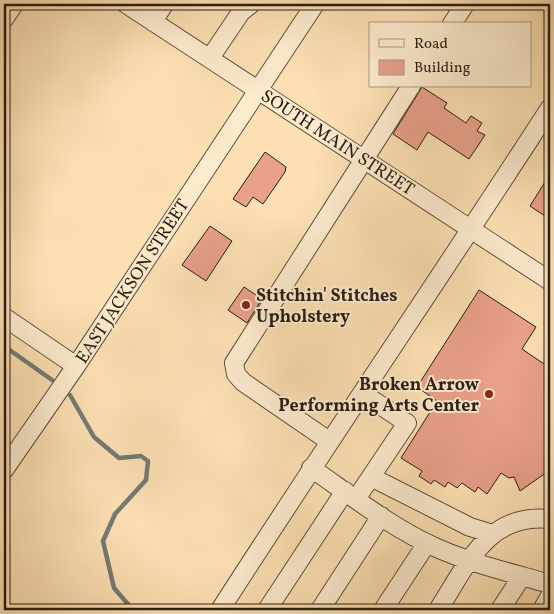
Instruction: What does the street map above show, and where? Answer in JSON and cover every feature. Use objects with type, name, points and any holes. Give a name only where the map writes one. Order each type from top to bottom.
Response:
[{"type":"street","points":[[4,19],[14,4]]},
{"type":"street","name":"SOUTH MAIN STREET","points":[[126,4],[550,280]]},
{"type":"street","points":[[153,22],[164,4]]},
{"type":"street","points":[[453,22],[465,4]]},
{"type":"street","points":[[210,58],[240,6]]},
{"type":"street","name":"EAST JACKSON STREET","points":[[4,470],[76,366],[258,90],[308,6]]},
{"type":"street","points":[[329,441],[243,382],[236,374],[234,363],[410,88]]},
{"type":"street","points":[[220,610],[329,441],[472,230],[550,108]]},
{"type":"street","points":[[4,318],[76,366]]},
{"type":"street","points":[[267,610],[350,495],[371,476],[407,423],[362,393]]},
{"type":"street","points":[[312,468],[381,516],[427,543],[470,560],[550,584]]},
{"type":"street","points":[[371,476],[470,527],[493,534]]},
{"type":"street","points":[[320,610],[381,516]]},
{"type":"street","points":[[438,610],[470,560],[493,534],[510,523],[523,518],[550,519]]},
{"type":"street","points":[[383,610],[427,543]]},
{"type":"street","points":[[500,610],[522,576]]},
{"type":"street","points":[[542,610],[550,596]]},
{"type":"building","points":[[421,88],[424,88],[447,103],[444,108],[466,123],[471,116],[482,123],[477,131],[485,135],[469,159],[428,132],[417,150],[393,134]]},
{"type":"building","points":[[265,152],[286,167],[285,172],[263,204],[253,197],[246,207],[233,199]]},
{"type":"building","points":[[550,174],[550,207],[545,216],[530,206]]},
{"type":"building","points":[[210,226],[232,241],[206,281],[182,265]]},
{"type":"building","name":"Stitchin' Stitches Upholstery","points":[[244,287],[262,299],[247,323],[228,310]]},
{"type":"building","name":"Broken Arrow Performing Arts Center","points":[[479,290],[536,327],[522,349],[550,368],[550,470],[520,491],[514,477],[509,478],[501,473],[487,494],[478,487],[475,492],[462,483],[457,488],[448,482],[445,487],[434,480],[431,484],[419,476],[422,471],[401,458],[437,401],[417,387]]},
{"type":"waterway","points":[[4,346],[52,380]]},
{"type":"waterway","points":[[70,395],[94,437],[119,458],[141,456],[148,461],[146,480],[115,514],[103,541],[114,588],[133,610]]},
{"type":"place","name":"Stitchin' Stitches Upholstery","points":[[246,305]]},
{"type":"place","name":"Broken Arrow Performing Arts Center","points":[[489,394]]}]
